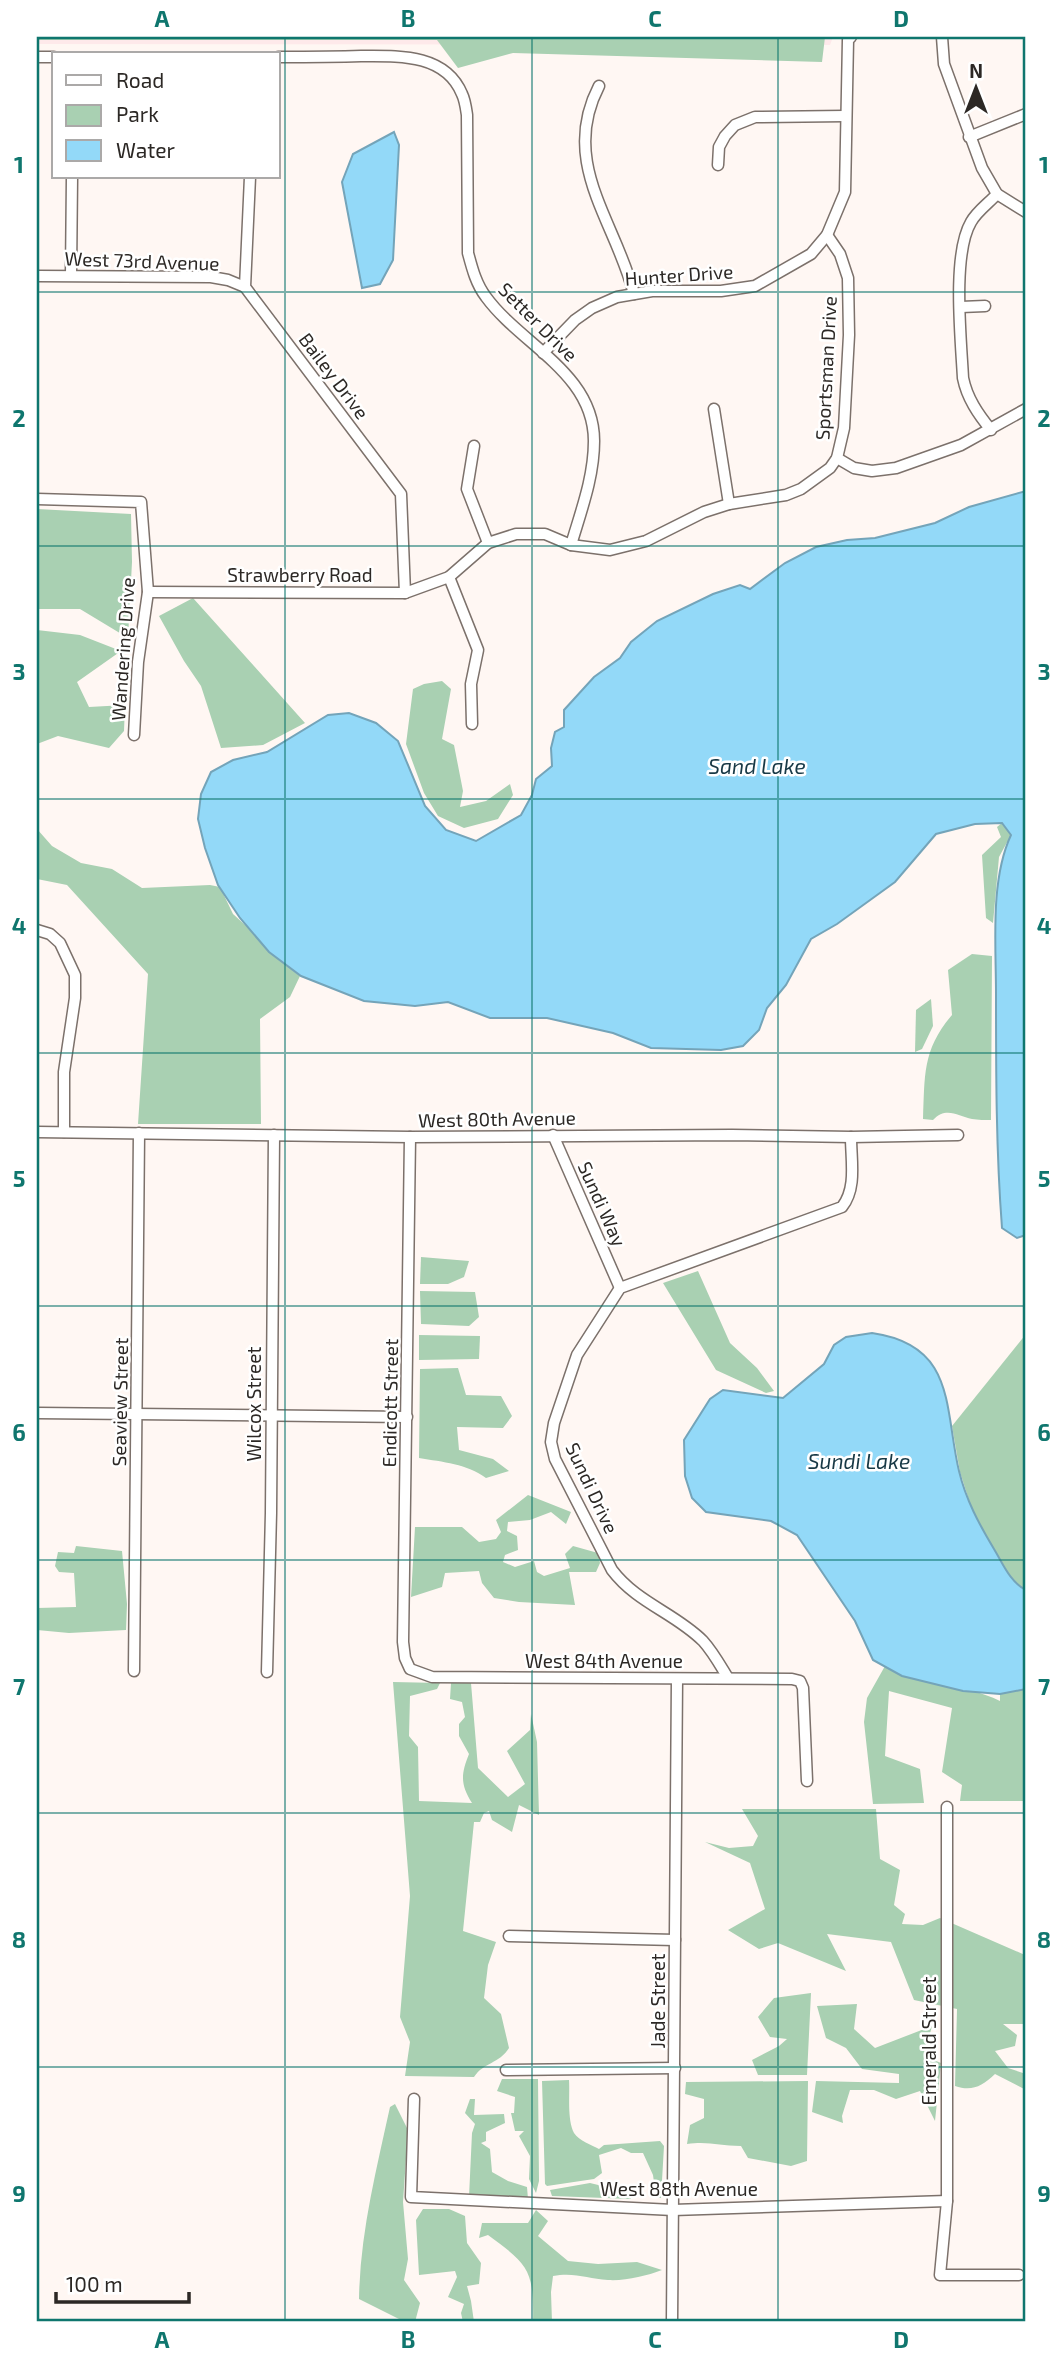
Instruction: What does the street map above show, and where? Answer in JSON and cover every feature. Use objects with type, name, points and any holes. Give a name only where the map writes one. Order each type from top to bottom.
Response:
[{"type":"street","name":"Hunter Drive","points":[[543,353],[575,320],[592,308],[617,297],[652,291],[721,291],[755,286],[811,254],[827,235],[845,192],[845,116],[850,37]]},
{"type":"street","points":[[942,37],[944,64],[982,168],[997,194],[1026,212]]},
{"type":"street","name":"Setter Drive","points":[[280,57],[399,56],[424,60],[439,67],[462,93],[467,115],[468,253],[473,274],[483,294],[495,309],[574,382],[590,409],[594,440],[590,479],[571,545]]},
{"type":"street","points":[[599,86],[590,103],[585,162],[604,220],[628,269],[634,294]]},
{"type":"street","points":[[969,137],[1026,114]]},
{"type":"street","points":[[718,165],[719,147],[725,136],[735,125],[755,117],[845,116]]},
{"type":"street","points":[[71,275],[72,178]]},
{"type":"street","points":[[245,287],[250,178]]},
{"type":"street","points":[[991,430],[966,391],[963,378],[961,266],[965,233],[972,219],[997,194]]},
{"type":"street","name":"Sportsman Drive","points":[[449,577],[488,544],[516,534],[545,534],[571,545],[610,550],[646,541],[704,512],[729,504],[786,495],[801,489],[830,468],[837,458],[844,428],[849,335],[848,278],[840,254],[827,235]]},
{"type":"street","name":"West 73rd Avenue","points":[[37,276],[211,277],[245,287]]},
{"type":"street","name":"Bailey Drive","points":[[245,287],[401,494],[405,593]]},
{"type":"street","points":[[961,307],[985,306]]},
{"type":"street","points":[[714,409],[729,504]]},
{"type":"street","points":[[837,458],[854,468],[872,471],[895,468],[961,445],[1026,410]]},
{"type":"street","points":[[474,446],[467,489],[488,544]]},
{"type":"street","name":"Wandering Drive","points":[[37,499],[141,502],[148,592],[138,662],[134,735]]},
{"type":"street","points":[[449,577],[478,650],[471,684],[472,724]]},
{"type":"street","name":"Strawberry Road","points":[[148,592],[405,593],[449,577]]},
{"type":"street","points":[[37,930],[50,934],[60,943],[75,975],[75,998],[64,1072],[64,1132]]},
{"type":"street","name":"West 80th Avenue","points":[[37,1132],[410,1137],[958,1135]]},
{"type":"street","name":"Seaview Street","points":[[134,1671],[139,1133]]},
{"type":"street","name":"Wilcox Street","points":[[267,1672],[274,1135]]},
{"type":"street","name":"Sundi Way","points":[[553,1135],[620,1288]]},
{"type":"street","name":"Endicott Street","points":[[410,1137],[403,1642],[410,1669]]},
{"type":"street","points":[[620,1288],[842,1207],[849,1197],[852,1184],[851,1137]]},
{"type":"street","name":"Sundi Drive","points":[[620,1288],[577,1355],[554,1423],[551,1443],[555,1459],[612,1570],[625,1587],[701,1639],[728,1678]]},
{"type":"street","points":[[37,1413],[407,1417]]},
{"type":"street","name":"West 84th Avenue","points":[[410,1669],[432,1677],[728,1678],[800,1681],[803,1688],[807,1781]]},
{"type":"street","name":"Jade Street","points":[[672,2322],[677,1679]]},
{"type":"street","name":"Emerald Street","points":[[947,1807],[947,2202],[940,2275],[1019,2275]]},
{"type":"street","points":[[509,1936],[675,1940]]},
{"type":"street","points":[[506,2070],[675,2068]]},
{"type":"street","name":"West 88th Avenue","points":[[414,2099],[411,2197],[673,2210],[947,2202]]},
{"type":"shaded area","points":[[37,37],[833,37],[830,45],[37,44]]},
{"type":"green space","points":[[37,37],[825,37],[822,62],[513,53],[458,68],[437,40],[37,40]]},
{"type":"green space","points":[[37,509],[131,514],[132,562],[128,638],[80,609],[37,609]]},
{"type":"green space","points":[[193,598],[305,723],[263,745],[221,748],[201,686],[159,616]]},
{"type":"green space","points":[[37,630],[80,635],[121,651],[77,682],[89,707],[125,705],[124,731],[109,748],[58,736],[37,744]]},
{"type":"green space","points":[[442,681],[451,689],[442,739],[454,745],[463,791],[460,807],[486,801],[510,784],[513,795],[498,819],[464,828],[438,816],[424,793],[406,744],[413,689]]},
{"type":"green space","points":[[1002,823],[1011,835],[999,857],[993,923],[986,918],[982,855],[1001,837],[997,827]]},
{"type":"green space","points":[[37,829],[52,846],[81,863],[112,869],[142,888],[210,885],[220,887],[233,914],[255,934],[269,952],[300,976],[290,997],[260,1019],[261,1124],[138,1124],[148,974],[67,885],[37,879]]},
{"type":"green space","points":[[972,954],[992,956],[991,1120],[947,1113],[933,1120],[923,1119],[925,1076],[930,1052],[952,1015],[948,970]]},
{"type":"green space","points":[[931,999],[933,1026],[922,1049],[915,1052],[916,1010]]},
{"type":"green space","points":[[421,1257],[469,1261],[464,1277],[448,1284],[420,1284]]},
{"type":"green space","points":[[698,1271],[730,1343],[757,1368],[774,1391],[766,1393],[716,1370],[663,1283]]},
{"type":"green space","points":[[420,1291],[475,1292],[479,1317],[469,1326],[421,1324]]},
{"type":"green space","points":[[1026,1334],[1026,1590],[1009,1574],[973,1513],[960,1472],[952,1426]]},
{"type":"green space","points":[[419,1335],[480,1336],[479,1359],[419,1360]]},
{"type":"green space","points":[[458,1368],[466,1395],[501,1396],[512,1416],[503,1428],[457,1427],[459,1450],[493,1459],[509,1471],[486,1478],[463,1467],[419,1458],[420,1369]]},
{"type":"green space","points":[[528,1495],[571,1512],[566,1524],[551,1512],[530,1520],[508,1522],[507,1531],[517,1536],[518,1550],[505,1555],[503,1562],[515,1567],[534,1561],[537,1572],[544,1576],[570,1568],[565,1554],[573,1546],[598,1553],[600,1563],[596,1572],[569,1572],[575,1605],[494,1598],[482,1583],[479,1571],[445,1573],[442,1587],[411,1597],[415,1527],[462,1527],[479,1542],[496,1539],[501,1532],[496,1520]]},
{"type":"green space","points":[[76,1546],[122,1551],[127,1604],[126,1630],[69,1633],[37,1630],[37,1608],[76,1607],[74,1573],[59,1572],[55,1566],[58,1552],[74,1553]]},
{"type":"green space","points":[[885,1666],[899,1673],[972,1691],[1000,1701],[1000,1694],[1026,1689],[1026,1801],[960,1801],[962,1785],[942,1772],[952,1708],[889,1691],[885,1756],[920,1769],[924,1803],[873,1804],[864,1722],[867,1698]]},
{"type":"green space","points":[[393,1682],[440,1683],[437,1689],[410,1696],[409,1736],[418,1747],[419,1801],[472,1803],[463,1779],[469,1754],[459,1736],[459,1724],[465,1717],[462,1702],[450,1699],[451,1683],[471,1683],[478,1768],[508,1797],[525,1784],[507,1751],[530,1730],[531,1714],[537,1742],[539,1815],[519,1805],[512,1832],[492,1820],[489,1811],[484,1813],[480,1822],[474,1822],[463,1931],[496,1942],[488,1965],[484,1998],[501,2014],[509,2048],[474,2077],[405,2076],[410,2042],[400,2017],[410,1896]]},
{"type":"green space","points":[[742,1809],[876,1809],[880,1859],[900,1870],[894,1905],[905,1914],[902,1924],[923,1925],[940,1918],[1025,1955],[1026,1952],[1026,2024],[1003,2024],[1017,2035],[1015,2046],[995,2051],[1008,2068],[1026,2074],[1026,2090],[995,2074],[976,2087],[955,2086],[957,2009],[914,2000],[891,1942],[827,1934],[846,1971],[778,1943],[759,1949],[728,1930],[765,1909],[750,1863],[705,1842],[729,1848],[753,1846],[758,1836]]},
{"type":"green space","points":[[811,1993],[807,2075],[758,2075],[752,2060],[787,2039],[770,2037],[758,2017],[774,1998]]},
{"type":"green space","points":[[857,2004],[854,2029],[875,2048],[932,2026],[924,2056],[941,2063],[935,2121],[920,2091],[896,2099],[874,2090],[850,2090],[842,2116],[843,2123],[812,2112],[816,2081],[899,2083],[899,2074],[862,2069],[846,2048],[826,2038],[817,2006]]},
{"type":"green space","points":[[502,2079],[538,2079],[539,2181],[536,2193],[529,2179],[530,2156],[519,2136],[524,2131],[515,2131],[511,2113],[514,2113],[515,2097],[497,2091]]},
{"type":"green space","points":[[569,2080],[570,2121],[579,2138],[599,2149],[604,2145],[660,2141],[664,2146],[661,2198],[656,2197],[653,2175],[643,2153],[631,2153],[621,2148],[599,2155],[602,2173],[594,2179],[547,2186],[545,2184],[542,2081]]},
{"type":"green space","points":[[808,2081],[807,2161],[791,2166],[748,2158],[741,2146],[687,2144],[690,2125],[704,2118],[704,2099],[685,2094],[686,2082]]},
{"type":"green space","points":[[470,2099],[475,2099],[474,2115],[504,2114],[505,2123],[486,2132],[486,2141],[481,2143],[490,2149],[492,2172],[527,2187],[528,2199],[469,2197],[472,2133],[475,2124],[465,2113]]},
{"type":"green space","points":[[395,2104],[408,2130],[403,2202],[408,2259],[404,2280],[420,2303],[415,2322],[405,2322],[359,2299],[362,2251],[370,2203],[390,2107]]},
{"type":"green space","points":[[590,2183],[631,2193],[631,2199],[552,2196],[550,2190]]},
{"type":"green space","points":[[423,2209],[449,2209],[465,2216],[467,2243],[481,2263],[479,2284],[467,2286],[474,2322],[463,2322],[461,2313],[464,2304],[448,2297],[457,2277],[455,2271],[419,2275],[416,2220]]},
{"type":"green space","points":[[536,2210],[548,2221],[538,2236],[568,2261],[598,2264],[637,2262],[662,2270],[636,2278],[615,2280],[553,2276],[552,2322],[533,2322],[530,2280],[521,2262],[488,2235],[479,2238],[482,2223],[528,2223]]},
{"type":"water","points":[[394,132],[399,145],[393,260],[380,284],[362,288],[342,182],[353,154]]},
{"type":"water","name":"Sand Lake","points":[[1026,491],[1026,1235],[1017,1238],[1002,1228],[1000,1199],[995,933],[1000,872],[1011,835],[1002,823],[975,824],[936,834],[895,882],[837,924],[811,939],[786,985],[767,1008],[759,1030],[743,1046],[721,1050],[651,1048],[613,1033],[547,1018],[490,1018],[448,1002],[415,1006],[364,1001],[301,976],[269,952],[240,918],[218,885],[198,819],[201,794],[211,772],[233,760],[267,752],[328,715],[349,713],[376,723],[398,741],[425,806],[446,830],[476,841],[521,815],[532,795],[536,779],[552,766],[551,748],[555,732],[564,727],[564,710],[594,677],[620,658],[631,642],[657,621],[713,594],[740,585],[750,589],[785,563],[816,547],[847,540],[875,538],[935,523],[969,507]]},
{"type":"water","name":"Sundi Lake","points":[[872,1333],[899,1340],[919,1351],[932,1365],[941,1382],[959,1471],[969,1502],[1007,1572],[1026,1590],[1026,1689],[1000,1694],[963,1691],[902,1676],[873,1660],[855,1621],[797,1535],[771,1521],[706,1512],[692,1498],[685,1476],[684,1440],[710,1399],[723,1390],[783,1398],[824,1364],[834,1345],[846,1337]]}]
